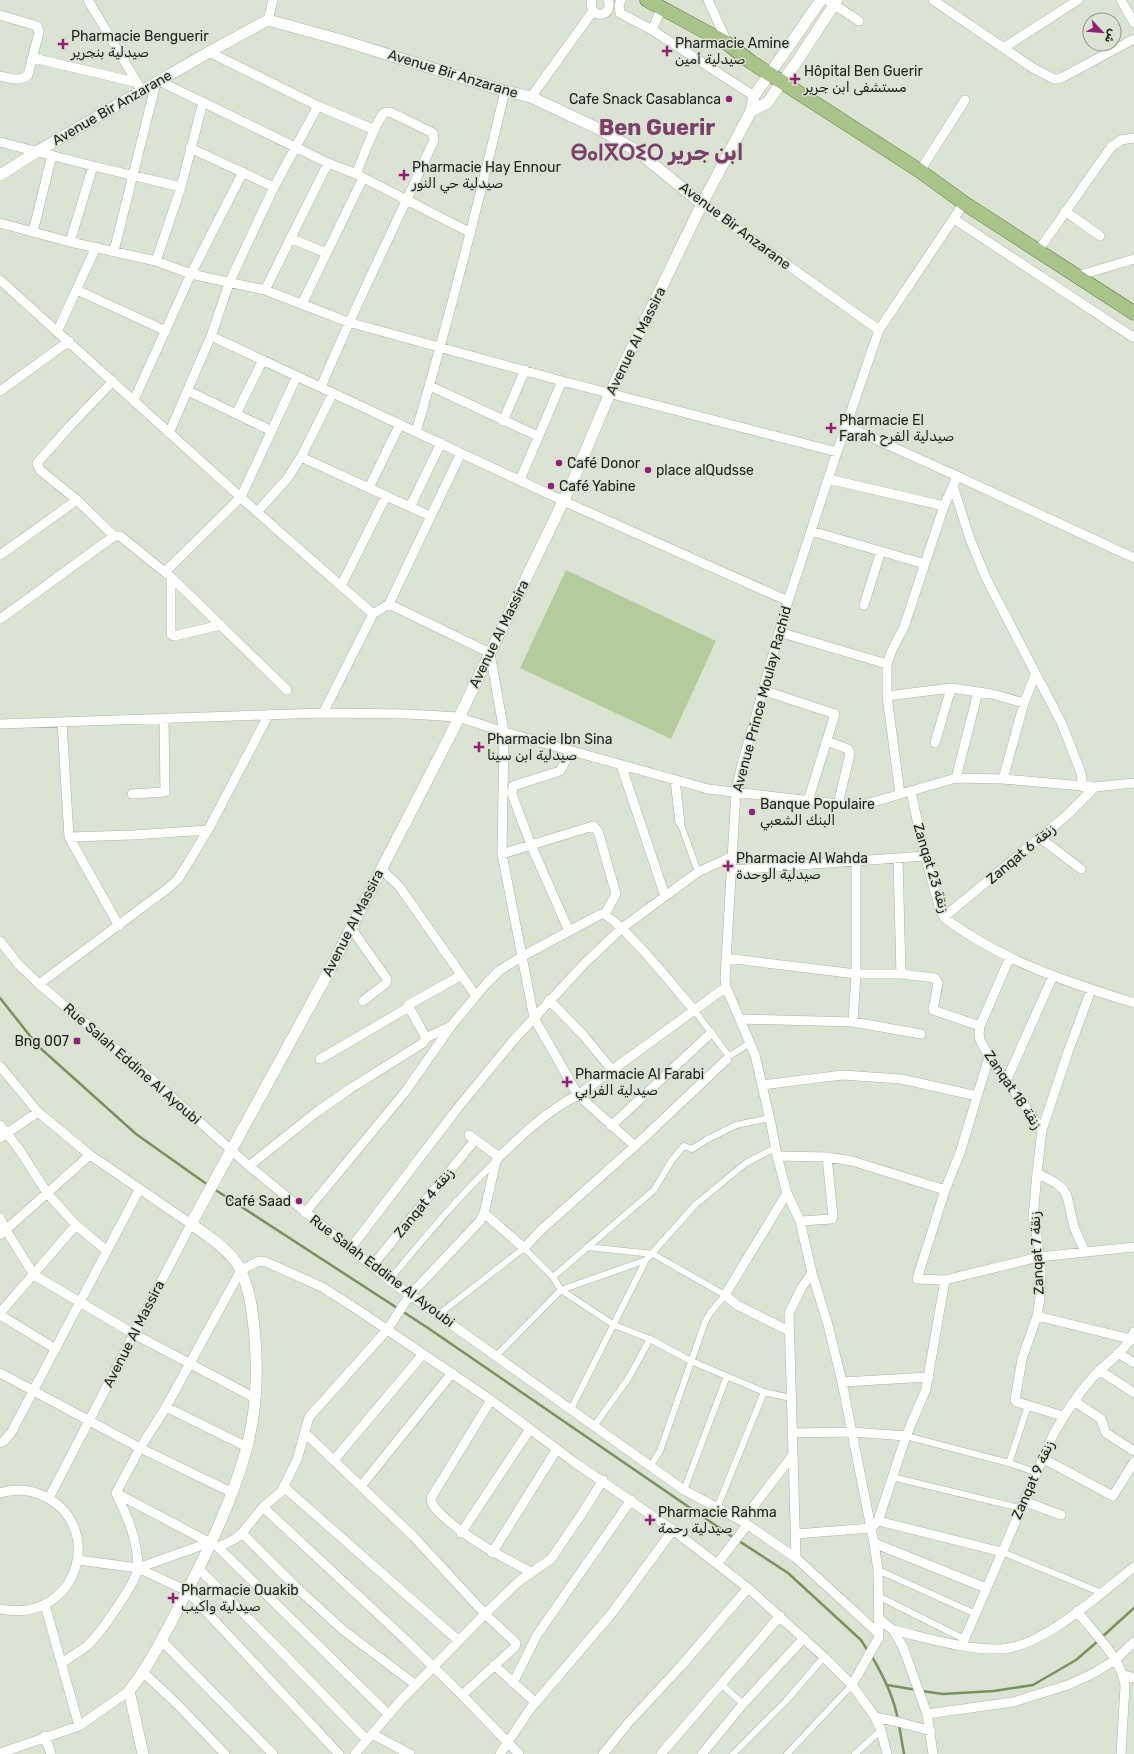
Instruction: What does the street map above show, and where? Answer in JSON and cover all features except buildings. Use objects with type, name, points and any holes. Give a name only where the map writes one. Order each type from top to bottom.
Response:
[{"type":"main road","points":[[647,0],[728,44],[751,62],[920,171],[964,203],[1134,314]]},
{"type":"street","points":[[88,0],[139,87]]},
{"type":"street","points":[[268,20],[273,0]]},
{"type":"street","points":[[592,0],[591,6],[593,11],[598,14],[603,14],[608,10],[610,5],[608,0]]},
{"type":"street","points":[[621,0],[619,6],[620,13],[652,30],[754,96]]},
{"type":"street","points":[[708,0],[728,44]]},
{"type":"street","name":"Avenue Al Massira","points":[[49,1498],[219,1170],[351,928],[458,717],[563,500],[610,393],[702,204],[751,110],[754,96],[821,0]]},
{"type":"street","points":[[933,0],[1033,68],[1049,77],[1058,79],[1134,39]]},
{"type":"street","points":[[1004,47],[1078,0]]},
{"type":"street","points":[[1121,0],[1134,22]]},
{"type":"street","points":[[751,110],[767,104],[783,82],[833,1],[859,20]]},
{"type":"street","points":[[652,30],[662,7]]},
{"type":"street","points":[[531,97],[593,11]]},
{"type":"street","points":[[0,15],[31,23],[37,26],[39,32],[28,75],[18,80],[0,76]]},
{"type":"street","name":"Avenue Bir Anzarane","points":[[0,175],[139,87],[158,82],[208,52],[268,20],[341,40],[505,91],[531,97],[599,129],[637,152],[702,204],[880,330]]},
{"type":"street","points":[[208,52],[318,106],[375,130]]},
{"type":"street","points":[[33,58],[139,87]]},
{"type":"street","points":[[114,251],[132,174],[158,82],[296,146],[328,163],[359,176],[471,233]]},
{"type":"street","points":[[416,432],[430,386],[471,233],[505,91]]},
{"type":"street","points":[[920,171],[965,100]]},
{"type":"street","points":[[156,260],[180,187],[203,102]]},
{"type":"street","points":[[169,433],[212,336],[230,282],[274,187],[318,106]]},
{"type":"street","points":[[302,304],[359,176],[375,130],[383,114],[390,112],[433,133],[434,140],[407,200],[348,322],[321,387]]},
{"type":"street","points":[[1038,251],[1111,147],[1121,140],[1134,138]]},
{"type":"street","points":[[0,142],[180,187]]},
{"type":"street","points":[[190,148],[274,187]]},
{"type":"street","points":[[33,232],[52,155]]},
{"type":"street","points":[[265,290],[328,163]]},
{"type":"street","points":[[70,242],[93,166]]},
{"type":"street","points":[[134,400],[191,274],[243,172]]},
{"type":"street","name":"Avenue Prince Moulay Rachid","points":[[879,1635],[878,1570],[842,1382],[828,1325],[812,1273],[800,1221],[787,1193],[776,1152],[770,1118],[755,1055],[726,987],[726,958],[736,792],[762,690],[788,601],[837,452],[880,330],[964,203]]},
{"type":"street","points":[[1065,211],[1100,236]]},
{"type":"street","points":[[954,219],[1134,338]]},
{"type":"street","points":[[0,223],[70,242],[156,260],[191,274],[265,290],[348,322],[441,346],[562,381],[837,452]]},
{"type":"street","points":[[290,238],[326,253]]},
{"type":"street","points":[[57,332],[96,247]]},
{"type":"street","points":[[1077,276],[1134,259]]},
{"type":"street","points":[[0,280],[241,498],[374,614]]},
{"type":"street","points":[[77,290],[166,331]]},
{"type":"street","points":[[212,336],[563,500],[788,601]]},
{"type":"street","points":[[0,391],[69,341]]},
{"type":"street","points":[[236,414],[263,360]]},
{"type":"street","points":[[503,421],[525,370]]},
{"type":"street","points":[[221,624],[174,636],[171,634],[168,574],[241,498],[297,376]]},
{"type":"street","points":[[113,381],[37,463],[40,470],[77,500],[114,536],[123,538],[168,574],[287,690]]},
{"type":"street","points":[[520,480],[562,381]]},
{"type":"street","points":[[430,386],[538,436]]},
{"type":"street","points":[[188,391],[272,431]]},
{"type":"street","points":[[257,512],[287,479],[301,457],[333,393]]},
{"type":"street","points":[[369,488],[400,424]]},
{"type":"street","points":[[846,426],[958,476],[1134,558]]},
{"type":"street","points":[[410,507],[441,443]]},
{"type":"street","points":[[323,713],[374,614],[389,604],[461,453]]},
{"type":"street","points":[[301,457],[430,516]]},
{"type":"street","points":[[900,794],[887,696],[887,664],[892,650],[904,627],[944,506],[958,476]]},
{"type":"street","points":[[828,479],[944,506]]},
{"type":"street","points":[[953,486],[970,539],[986,578],[1015,631],[1035,675],[1062,724],[1081,773],[1083,787]]},
{"type":"street","points":[[341,586],[386,496]]},
{"type":"street","points":[[0,555],[77,500]]},
{"type":"street","points":[[811,531],[925,564]]},
{"type":"street","points":[[0,619],[114,536]]},
{"type":"street","points":[[864,605],[880,551]]},
{"type":"street","points":[[389,604],[490,653],[504,732],[502,854],[534,1018],[578,1095],[635,1146]]},
{"type":"street","points":[[779,632],[887,664]]},
{"type":"street","points":[[1003,779],[1024,703],[1035,675]]},
{"type":"street","points":[[887,696],[951,688],[978,692],[1024,703]]},
{"type":"street","points":[[935,743],[951,688]]},
{"type":"street","points":[[762,690],[835,713],[808,801]]},
{"type":"street","points":[[956,778],[978,692]]},
{"type":"street","points":[[0,724],[323,713],[408,714],[458,717],[504,732],[708,789],[838,804],[866,804],[956,778],[1003,779],[1083,787],[1134,783]]},
{"type":"street","points":[[39,984],[167,890],[178,879],[208,830],[269,714]]},
{"type":"street","points":[[132,794],[165,792],[164,719]]},
{"type":"street","points":[[62,722],[69,837],[119,926]]},
{"type":"street","points":[[826,741],[848,749],[850,754],[838,804]]},
{"type":"street","points":[[568,932],[531,845],[512,794],[513,786],[560,771],[572,751]]},
{"type":"street","points":[[621,765],[665,896]]},
{"type":"street","points":[[675,780],[680,822],[698,872]]},
{"type":"street","name":"Zanqat 6 زنقة","points":[[944,917],[1066,816],[1094,787]]},
{"type":"street","name":"Zanqat 23 زنقة","points":[[911,792],[925,856],[940,909],[944,917],[958,928],[1010,957],[1053,976],[1091,990],[1134,1003]]},
{"type":"street","points":[[502,854],[593,826],[598,831],[616,894],[605,914]]},
{"type":"street","points":[[69,837],[133,835],[208,830]]},
{"type":"street","points":[[1040,838],[1081,870]]},
{"type":"street","points":[[350,1248],[457,1108],[549,1000],[622,928],[698,872],[733,856]]},
{"type":"street","points":[[732,870],[925,856]]},
{"type":"street","points":[[898,859],[901,974]]},
{"type":"street","points":[[853,1022],[856,974],[856,862]]},
{"type":"street","points":[[380,869],[399,886],[460,976],[476,996]]},
{"type":"street","points":[[305,1213],[401,1097],[452,1025],[476,996],[500,971],[522,957],[601,914],[605,914],[622,928],[694,1010],[711,1033],[727,1059]]},
{"type":"street","points":[[351,928],[387,979],[385,984],[363,1001]]},
{"type":"street","name":"Rue Salah Eddine Al Ayoubi","points":[[0,941],[19,965],[39,984],[164,1090],[249,1166],[389,1280],[650,1467],[684,1490],[745,1523],[796,1558],[879,1635]]},
{"type":"street","points":[[726,958],[856,974],[901,974],[935,978],[938,983],[933,1010],[980,1026],[1010,957]]},
{"type":"street","points":[[320,1059],[409,1007],[409,1004],[460,976]]},
{"type":"street","points":[[1007,1079],[1053,976]]},
{"type":"street","points":[[389,1280],[432,1229],[480,1176],[541,1120],[564,1102],[578,1095],[726,987]]},
{"type":"street","points":[[1042,1130],[1068,1052],[1091,990]]},
{"type":"street","points":[[549,1000],[584,1036],[612,1070]]},
{"type":"street","points":[[409,1007],[426,1038]]},
{"type":"street","points":[[740,1019],[853,1022],[921,1034]]},
{"type":"street","points":[[249,1166],[318,1111],[351,1088],[423,1043],[426,1038],[452,1025]]},
{"type":"street","name":"Zanqat 18 زنقة","points":[[980,1026],[980,1040],[990,1057],[1042,1130],[1037,1173]]},
{"type":"street","points":[[611,1126],[711,1033]]},
{"type":"street","points":[[438,1315],[524,1248],[541,1230],[635,1146],[727,1059],[750,1043]]},
{"type":"street","points":[[990,1057],[960,1154],[945,1190],[917,1279],[945,1280],[1039,1257],[1134,1247]]},
{"type":"street","points":[[0,1066],[38,1112],[90,1155],[222,1246],[241,1270],[251,1302],[257,1366],[255,1398],[247,1447],[215,1544],[187,1591],[144,1673],[129,1691],[78,1726],[0,1752]]},
{"type":"street","points":[[762,1085],[842,1075],[901,1079],[977,1096]]},
{"type":"street","points":[[4,1136],[38,1112]]},
{"type":"street","points":[[553,1277],[654,1190],[672,1160],[684,1146],[692,1149],[736,1125],[770,1118]]},
{"type":"street","points":[[0,1125],[4,1136],[19,1149],[47,1192],[76,1225],[107,1251]]},
{"type":"street","name":"Zanqat 4 زنقة","points":[[372,1266],[472,1137],[497,1159]]},
{"type":"street","points":[[496,1356],[561,1290],[646,1260],[653,1254],[695,1205],[746,1162],[776,1152],[828,1157],[852,1162],[945,1190]]},
{"type":"street","points":[[3,1232],[90,1155]]},
{"type":"street","points":[[800,1221],[832,1219],[834,1216],[828,1157]]},
{"type":"street","points":[[138,1568],[235,1539],[242,1533],[263,1507],[281,1492],[297,1460],[309,1417],[314,1410],[389,1328],[410,1295],[480,1221],[484,1213],[497,1159]]},
{"type":"street","points":[[1037,1173],[1056,1183],[1063,1189],[1067,1196],[1077,1236],[1084,1252]]},
{"type":"street","name":"Zanqat 7 زنقة","points":[[1028,1406],[1016,1401],[1022,1359],[1037,1316],[1041,1282],[1037,1237],[1033,1218],[1037,1173]]},
{"type":"street","points":[[0,1442],[4,1441],[11,1433],[139,1190]]},
{"type":"street","points":[[650,1467],[660,1451],[691,1361],[710,1313],[725,1295],[787,1193]]},
{"type":"street","points":[[484,1213],[524,1248],[553,1277],[561,1290],[614,1325],[650,1340],[691,1361],[764,1392],[790,1398]]},
{"type":"street","points":[[0,1218],[3,1232],[34,1275],[134,1334],[255,1398]]},
{"type":"street","points":[[56,1349],[0,1314],[76,1225]]},
{"type":"street","points":[[587,1247],[653,1254],[725,1295],[737,1305],[788,1331]]},
{"type":"street","points":[[571,1409],[646,1260]]},
{"type":"street","points":[[116,1493],[140,1448],[166,1407],[241,1270],[259,1262],[266,1262],[322,1287],[389,1328],[423,1354],[492,1400],[557,1449],[603,1480],[718,1563],[780,1616],[852,1685],[875,1717],[881,1730],[888,1754]]},
{"type":"street","points":[[796,1558],[788,1331],[789,1313],[802,1287],[812,1273]]},
{"type":"street","points":[[796,1534],[871,1528],[878,1521],[906,1436],[926,1389],[936,1322],[945,1280]]},
{"type":"street","points":[[1037,1316],[1133,1337]]},
{"type":"street","name":"Zanqat 9 زنقة","points":[[963,1642],[1042,1458],[1064,1416],[1074,1401],[1100,1370],[1118,1354],[1133,1337]]},
{"type":"street","points":[[594,1426],[628,1379],[650,1340]]},
{"type":"street","points":[[334,1460],[423,1354]]},
{"type":"street","points":[[1118,1354],[1134,1363]]},
{"type":"street","points":[[1100,1370],[1134,1393]]},
{"type":"street","points":[[361,1486],[452,1373]]},
{"type":"street","points":[[684,1490],[728,1376]]},
{"type":"street","points":[[842,1382],[929,1377]]},
{"type":"street","points":[[3,1378],[34,1391],[140,1448],[231,1492]]},
{"type":"street","points":[[717,1508],[764,1392]]},
{"type":"street","points":[[492,1400],[431,1498],[431,1501],[438,1511],[461,1533],[492,1553],[531,1572]]},
{"type":"street","points":[[1074,1401],[1101,1420],[1106,1433],[1134,1450]]},
{"type":"street","points":[[1009,1463],[1028,1406],[1064,1416]]},
{"type":"street","points":[[166,1407],[247,1447]]},
{"type":"street","points":[[461,1533],[530,1429]]},
{"type":"street","points":[[792,1433],[852,1432],[906,1436],[1009,1463],[1036,1472]]},
{"type":"street","points":[[305,1433],[432,1556],[485,1614],[516,1643],[515,1647],[462,1695]]},
{"type":"street","points":[[492,1553],[557,1449]]},
{"type":"street","points":[[718,1563],[739,1535],[745,1523],[793,1455]]},
{"type":"street","points":[[1042,1458],[1113,1496],[1134,1462]]},
{"type":"street","points":[[892,1477],[1022,1505],[1061,1515]]},
{"type":"street","points":[[355,1754],[416,1685],[485,1614],[531,1572],[546,1564],[551,1559],[581,1516],[603,1480]]},
{"type":"street","points":[[284,1487],[459,1641]]},
{"type":"street","points":[[0,1493],[9,1490],[30,1491],[49,1498],[63,1510],[73,1525],[78,1542],[78,1560],[72,1578],[61,1594],[45,1605],[30,1610],[14,1612],[0,1609]]},
{"type":"street","points":[[116,1493],[215,1544],[389,1715]]},
{"type":"street","points":[[62,1663],[88,1645],[107,1622],[125,1595],[138,1568],[132,1528],[116,1493]]},
{"type":"street","points":[[513,1683],[537,1634],[631,1500]]},
{"type":"street","points":[[263,1507],[318,1557],[433,1667],[519,1754]]},
{"type":"street","points":[[878,1521],[1002,1552],[1102,1593]]},
{"type":"street","points":[[500,1754],[536,1703],[612,1613],[673,1530]]},
{"type":"street","points":[[242,1533],[296,1587],[344,1630],[416,1685]]},
{"type":"street","points":[[874,1543],[986,1588]]},
{"type":"street","points":[[78,1560],[138,1568],[187,1591],[338,1754]]},
{"type":"street","points":[[893,1630],[963,1642],[981,1648],[1003,1648],[1023,1643],[1051,1630],[1102,1593],[1134,1567]]},
{"type":"street","points":[[199,1570],[369,1737],[410,1754]]},
{"type":"street","points":[[878,1570],[976,1614]]},
{"type":"street","points":[[603,1754],[629,1722],[748,1588]]},
{"type":"street","points":[[878,1596],[963,1642]]},
{"type":"street","points":[[45,1605],[78,1726]]},
{"type":"street","points":[[1077,1611],[1115,1660],[1124,1675],[1125,1686],[1122,1754]]},
{"type":"street","points":[[661,1754],[780,1616]]},
{"type":"street","points":[[878,1618],[893,1630],[903,1648],[927,1714],[933,1754]]},
{"type":"street","points":[[787,1754],[852,1685],[879,1635]]},
{"type":"street","points":[[702,1754],[743,1704],[804,1638]]},
{"type":"street","points":[[161,1640],[273,1754]]},
{"type":"street","points":[[927,1714],[1013,1702],[1068,1685],[1094,1673],[1115,1660],[1134,1642]]},
{"type":"street","points":[[733,1754],[786,1701],[824,1657]]},
{"type":"street","points":[[494,1665],[536,1703]]},
{"type":"street","points":[[144,1673],[178,1705],[225,1754]]},
{"type":"street","points":[[1124,1675],[1134,1678]]},
{"type":"street","points":[[721,1684],[743,1704]]},
{"type":"street","points":[[129,1691],[143,1754]]},
{"type":"street","points":[[875,1717],[930,1731]]},
{"type":"street","points":[[855,1754],[881,1730]]},
{"type":"street","points":[[45,1736],[52,1754]]},
{"type":"green space","points":[[566,570],[716,641],[671,739],[520,668]]},
{"type":"waterway","points":[[0,998],[38,1046],[136,1134],[208,1185]]},
{"type":"waterway","points":[[214,1189],[428,1328],[734,1538]]},
{"type":"waterway","points":[[739,1541],[788,1573],[861,1640],[868,1651]]},
{"type":"waterway","points":[[1102,1637],[1134,1608]]},
{"type":"waterway","points":[[922,1691],[943,1694],[994,1691],[1033,1685],[1076,1660],[1098,1641]]},
{"type":"waterway","points":[[871,1655],[888,1686],[898,1720]]},
{"type":"waterway","points":[[887,1685],[917,1690]]},
{"type":"waterway","points":[[899,1725],[904,1754]]},
{"type":"place","name":"Pharmacie Benguerir صيدلية بنجرير","points":[[63,44]]},
{"type":"place","name":"Pharmacie Amine صيدلية أمين","points":[[667,51]]},
{"type":"place","name":"Hôpital Ben Guerir مستشفى ابن جرير","points":[[795,79]]},
{"type":"place","name":"Cafe Snack Casablanca","points":[[729,99]]},
{"type":"place","name":"Pharmacie Hay Ennour صيدلية حي النور","points":[[404,175]]},
{"type":"place","name":"Pharmacie El Farah صيدلية الفرح","points":[[831,428]]},
{"type":"place","name":"Café Donor","points":[[559,463]]},
{"type":"place","name":"place alQudsse","points":[[648,470]]},
{"type":"place","name":"Café Yabine","points":[[551,486]]},
{"type":"place","name":"Pharmacie Ibn Sina صيدلية ابن سينا","points":[[479,747]]},
{"type":"place","name":"Banque Populaire البنك الشعبي","points":[[752,812]]},
{"type":"place","name":"Pharmacie Al Wahda صيدلية الوحدة","points":[[728,866]]},
{"type":"place","name":"Bng 007","points":[[77,1041]]},
{"type":"place","name":"Pharmacie Al Farabi صيدلية الفرابي","points":[[567,1082]]},
{"type":"place","name":"Café Saad","points":[[299,1201]]},
{"type":"place","name":"Pharmacie Rahma صيدلية رحمة","points":[[650,1520]]},
{"type":"place","name":"Pharmacie Ouakib صيدلية واكيب","points":[[173,1598]]},
{"type":"district","name":"Ben Guerir ⴱⴰⵏⴳⵔⵉⵔ ابن جرير","points":[[657,140]]}]
